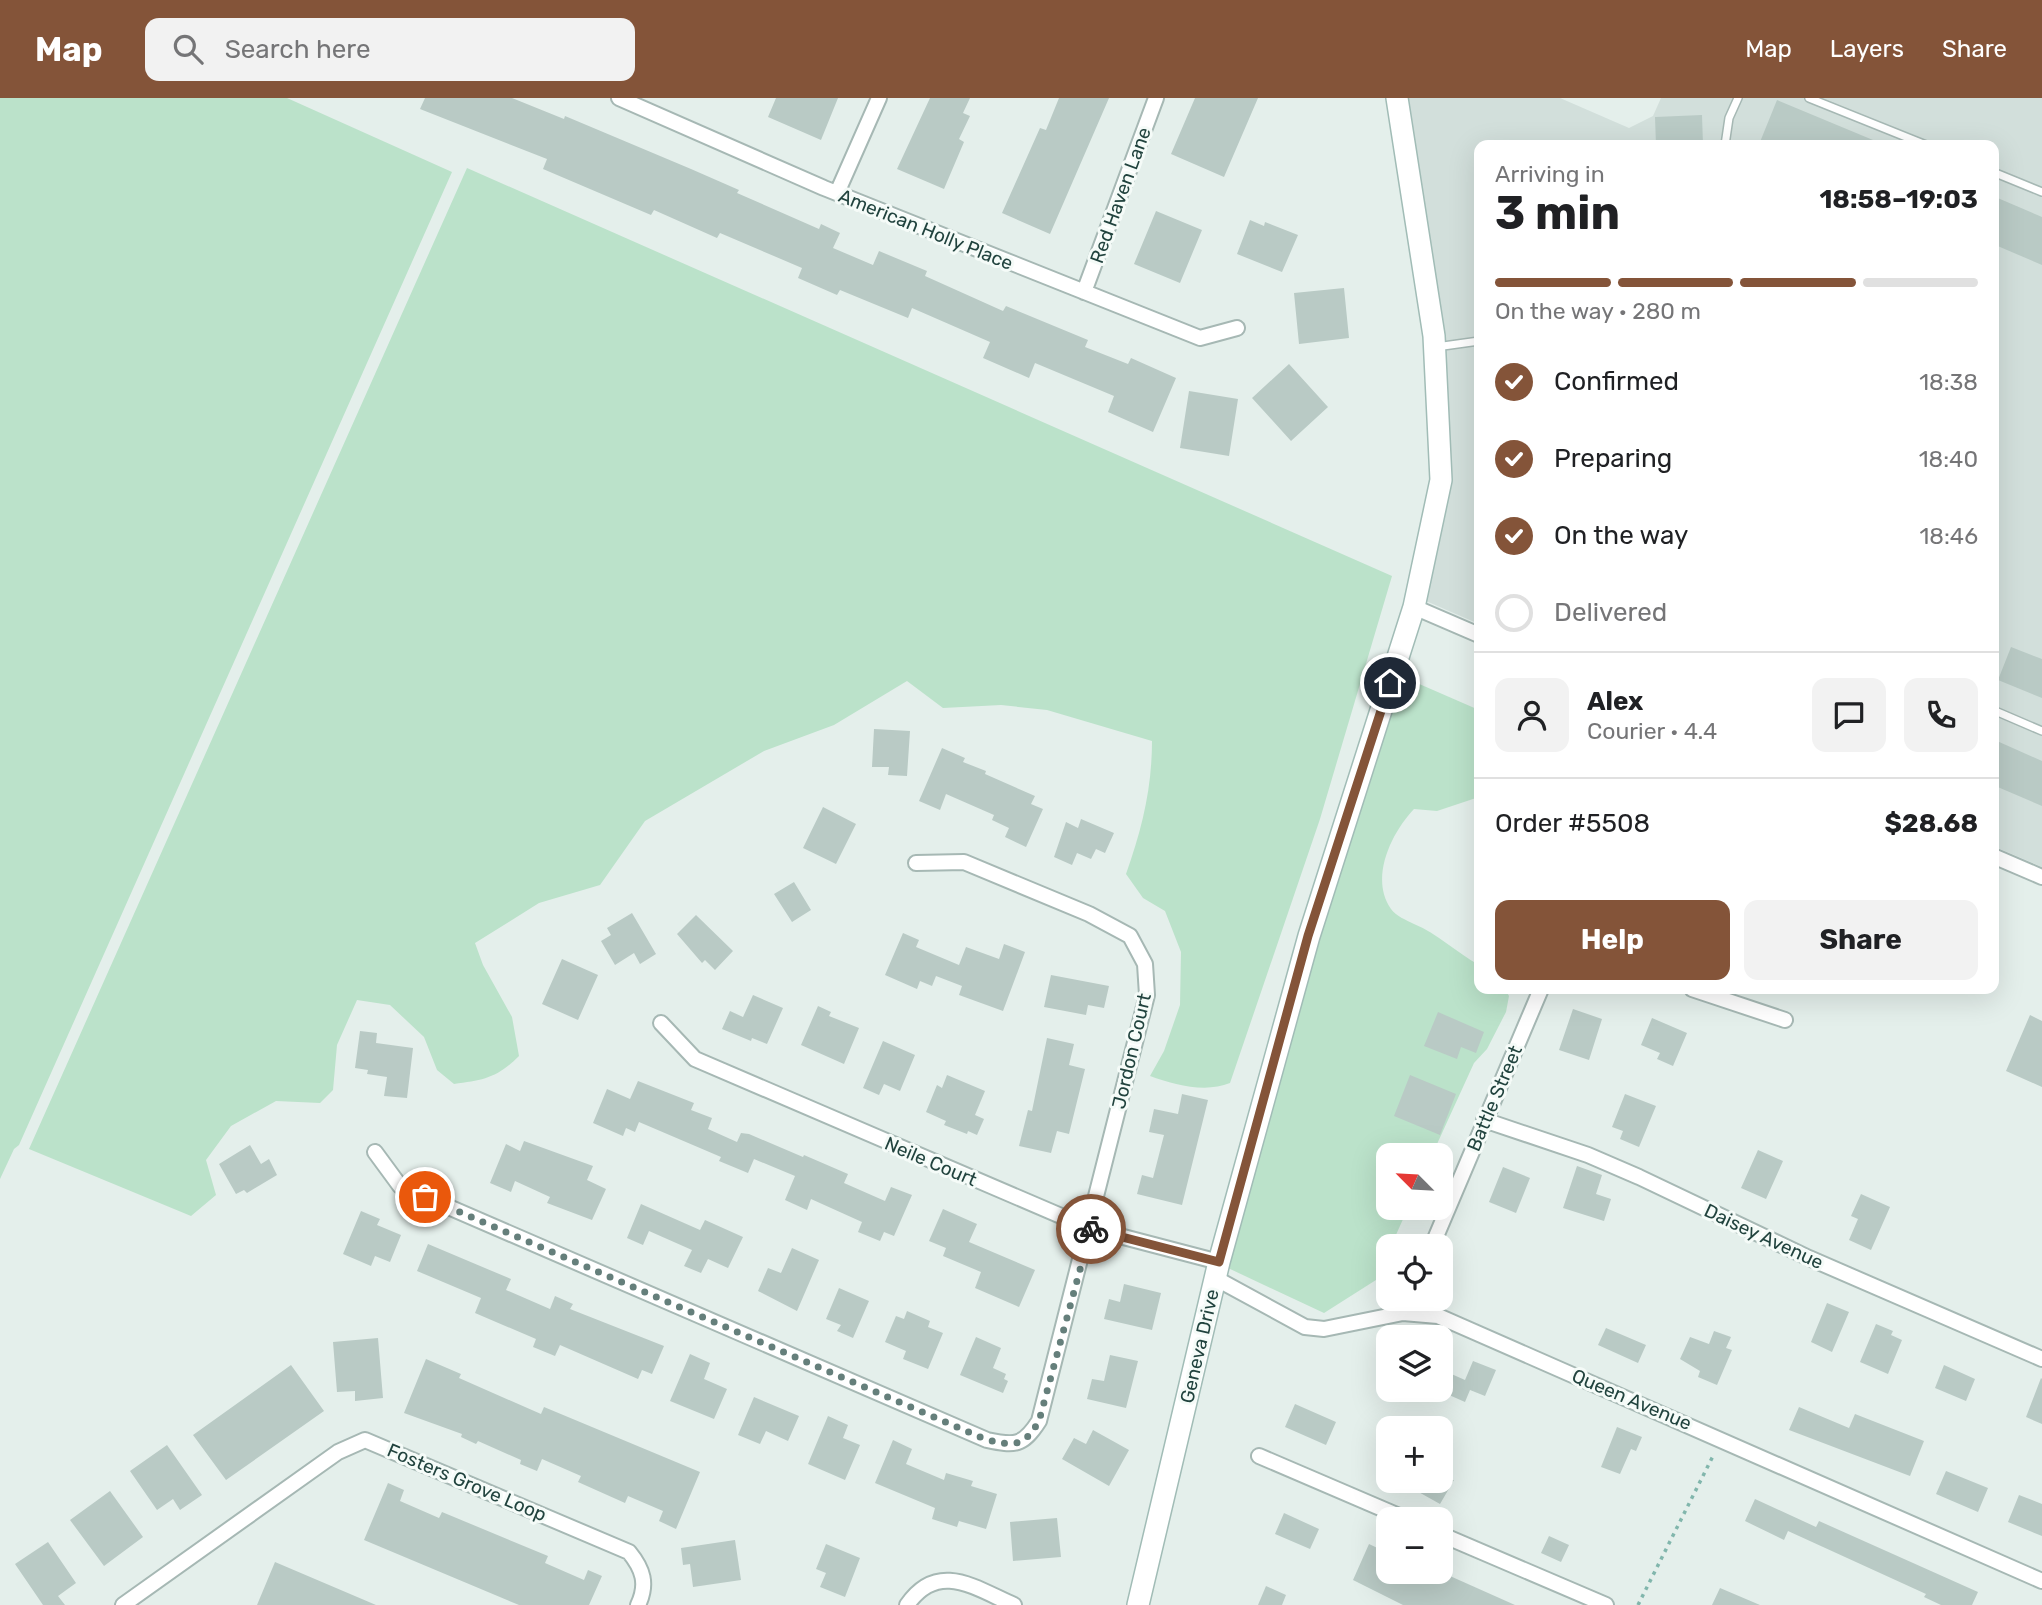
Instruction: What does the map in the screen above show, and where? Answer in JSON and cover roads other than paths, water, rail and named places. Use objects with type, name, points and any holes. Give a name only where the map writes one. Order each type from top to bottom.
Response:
[{"type":"main road","name":"Geneva Drive","points":[[1138,1605],[1217,1270],[1308,936],[1414,607],[1441,480],[1435,347],[1397,98]]},
{"type":"street","name":"American Holly Place","points":[[619,98],[837,193],[1199,338],[1237,328]]},
{"type":"street","points":[[837,193],[878,98]]},
{"type":"street","name":"Red Haven Lane","points":[[1084,292],[1156,98]]},
{"type":"street","points":[[1414,607],[1474,633]]},
{"type":"street","points":[[1999,859],[2042,877]]},
{"type":"street","name":"Jordon Court","points":[[375,1152],[400,1186],[987,1440],[1012,1446],[1029,1437],[1039,1421],[1147,995],[1145,964],[1130,936],[1089,914],[964,862],[916,863]]},
{"type":"street","name":"Battle Street","points":[[1437,1234],[1539,994]]},
{"type":"street","points":[[1707,994],[1785,1020]]},
{"type":"street","name":"Neile Court","points":[[661,1023],[695,1059],[1089,1228],[1217,1270]]},
{"type":"street","name":"Daisey Avenue","points":[[1484,1120],[1629,1173],[1809,1258],[2042,1359]]},
{"type":"street","name":"Queen Avenue","points":[[1217,1270],[1305,1327],[1325,1329],[1404,1313],[1438,1316],[1723,1438],[1751,1456],[2042,1581]]},
{"type":"street","name":"Fosters Grove Loop","points":[[131,1603],[338,1452],[365,1440],[629,1552],[643,1569],[643,1594],[638,1605]]},
{"type":"street","points":[[1259,1456],[1378,1507]]},
{"type":"street","points":[[1453,1540],[1606,1605]]},
{"type":"street","points":[[907,1605],[917,1591],[927,1584],[944,1580],[959,1581],[1014,1605]]},
{"type":"lane","points":[[1727,140],[1729,118],[1738,98]]},
{"type":"lane","points":[[1809,98],[1914,140]]},
{"type":"lane","points":[[1999,175],[2042,192]]},
{"type":"lane","points":[[1435,347],[1474,342]]},
{"type":"lane","points":[[1999,712],[2042,730]]}]
